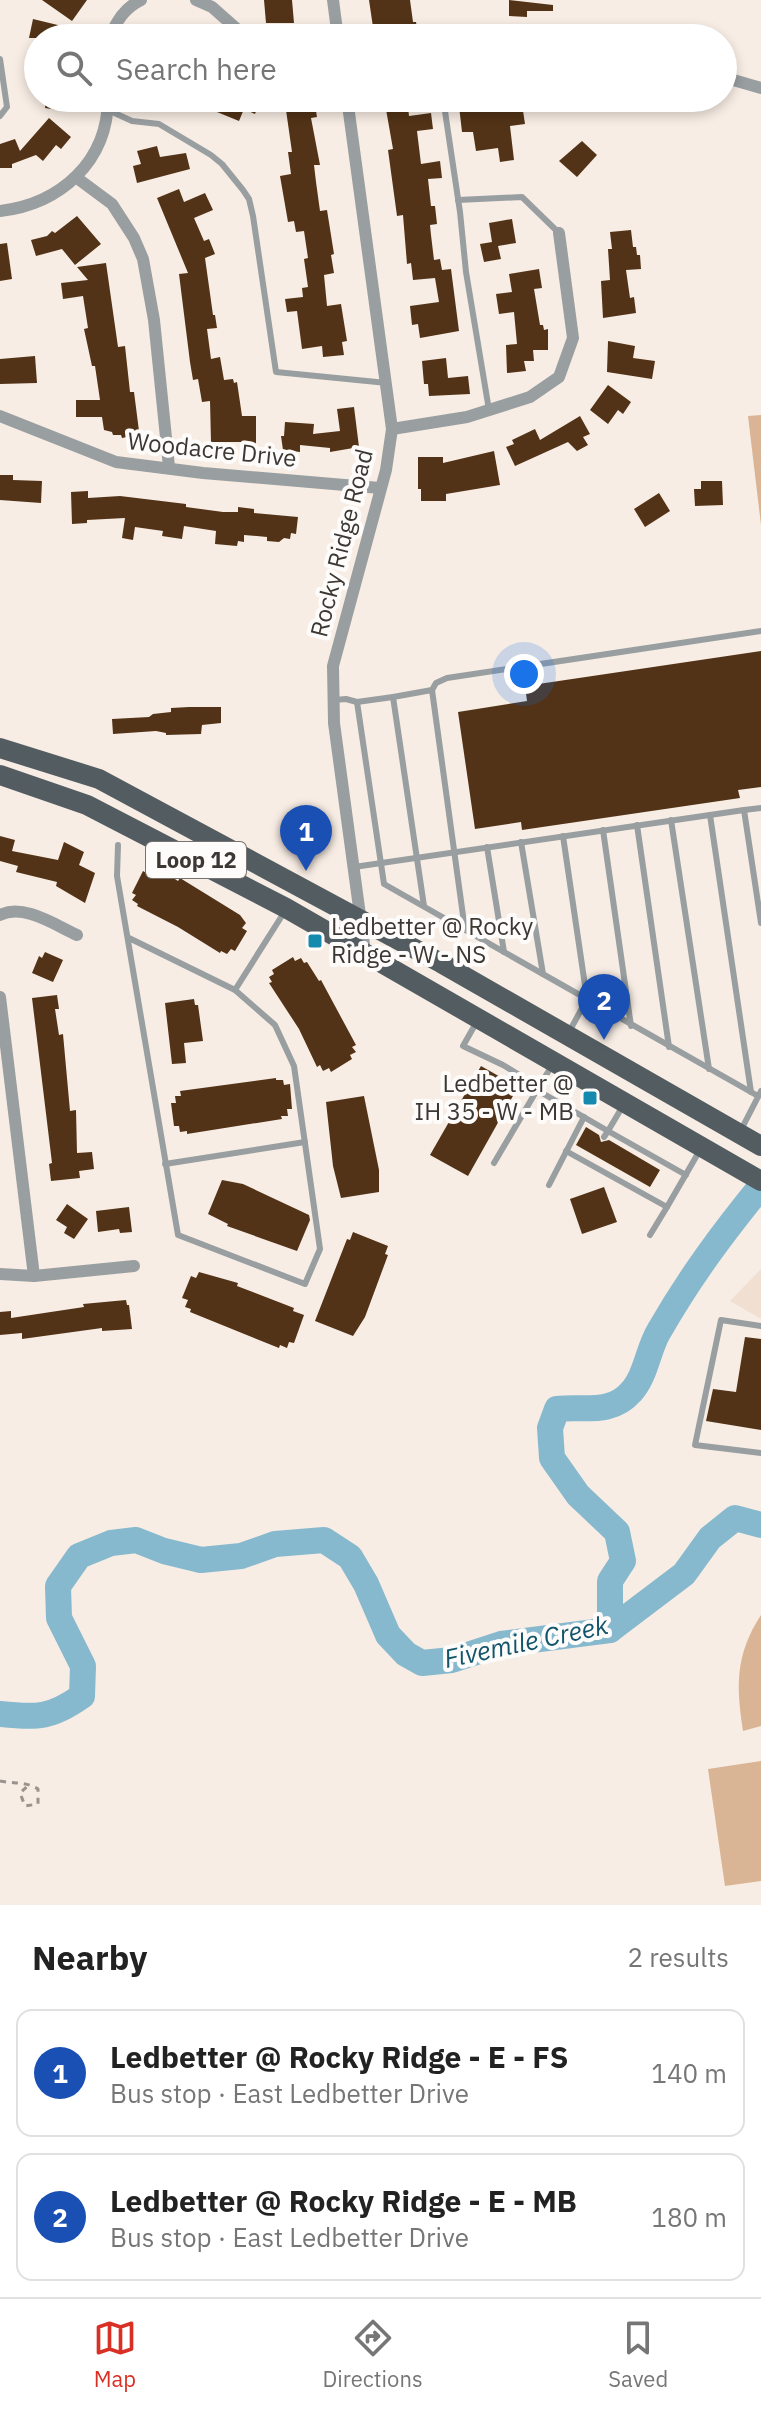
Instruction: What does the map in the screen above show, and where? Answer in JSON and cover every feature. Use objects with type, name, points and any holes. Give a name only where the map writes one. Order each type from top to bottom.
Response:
[{"type":"main road","name":"Loop 12","points":[[0,748],[99,779],[361,919],[750,1140]]},
{"type":"main road","name":"Loop 12","points":[[0,775],[87,805],[286,908],[761,1181]]},
{"type":"main road","points":[[87,805],[99,779]]},
{"type":"main road","points":[[554,1062],[568,1035]]},
{"type":"main road","points":[[701,1147],[716,1121]]},
{"type":"street","points":[[116,24],[130,5],[141,0]]},
{"type":"street","points":[[196,0],[212,7],[231,24]]},
{"type":"street","points":[[333,0],[336,24]]},
{"type":"street","points":[[737,81],[761,88]]},
{"type":"street","points":[[0,211],[30,205],[77,178],[98,143],[106,112]]},
{"type":"street","name":"Rocky Ridge Road","points":[[349,112],[392,429],[386,470],[333,666],[334,723],[365,952]]},
{"type":"street","points":[[77,178],[112,204],[134,238],[143,259],[154,320],[169,467]]},
{"type":"street","points":[[392,429],[467,417],[530,397],[559,377],[573,338],[559,233]]},
{"type":"street","name":"Woodacre Drive","points":[[0,416],[105,460],[203,473],[380,488]]},
{"type":"street","points":[[0,915],[7,912],[29,913],[77,935]]},
{"type":"street","points":[[0,997],[34,1276]]},
{"type":"street","points":[[0,1274],[34,1276],[134,1266]]},
{"type":"lane","points":[[0,59],[7,107],[0,116]]},
{"type":"lane","points":[[119,112],[132,121],[159,124],[211,155],[249,199],[276,372],[360,383],[387,383]]},
{"type":"lane","points":[[445,112],[466,272],[489,410]]},
{"type":"lane","points":[[458,200],[522,197],[559,233]]},
{"type":"lane","points":[[465,930],[432,690],[436,683],[447,678],[761,631]]},
{"type":"lane","points":[[334,700],[357,702],[432,690]]},
{"type":"lane","points":[[393,697],[424,906]]},
{"type":"lane","points":[[357,702],[384,884],[631,1026],[751,1092],[760,1093],[750,1140]]},
{"type":"lane","points":[[354,867],[761,808]]},
{"type":"lane","points":[[744,810],[761,923]]},
{"type":"lane","points":[[710,815],[751,1092]]},
{"type":"lane","points":[[671,820],[709,1069]]},
{"type":"lane","points":[[637,825],[669,1047]]},
{"type":"lane","points":[[603,830],[631,1026]]},
{"type":"lane","points":[[563,836],[587,999],[568,1035]]},
{"type":"lane","points":[[521,842],[543,974]]},
{"type":"lane","points":[[118,845],[117,876],[178,1235],[305,1284],[320,1249],[294,1066],[275,1025],[235,990],[129,938]]},
{"type":"lane","points":[[487,847],[504,952]]},
{"type":"lane","points":[[235,990],[286,908]]},
{"type":"lane","points":[[478,1018],[463,1046],[503,1065],[606,1134],[686,1175]]},
{"type":"lane","points":[[494,1163],[554,1062]]},
{"type":"lane","points":[[606,1134],[625,1103]]},
{"type":"lane","points":[[549,1185],[584,1117]]},
{"type":"lane","points":[[165,1164],[305,1142]]},
{"type":"lane","points":[[650,1235],[701,1147]]},
{"type":"lane","points":[[566,1151],[667,1207]]},
{"type":"lane","points":[[589,1164],[594,1155]]},
{"type":"lane","points":[[650,1164],[654,1157]]},
{"type":"lane","points":[[600,1170],[605,1161]]},
{"type":"lane","points":[[622,1182],[626,1174]]},
{"type":"lane","points":[[635,1190],[640,1181]]},
{"type":"lane","points":[[761,1326],[721,1320],[695,1445],[761,1453]]},
{"type":"path","points":[[0,1781],[30,1784],[38,1789],[38,1804],[25,1806],[20,1793],[30,1784]]},
{"type":"shaded area","points":[[761,415],[761,525],[748,416]]},
{"type":"shaded area","points":[[761,1269],[761,1319],[730,1301]]},
{"type":"shaded area","points":[[761,1615],[761,1726],[743,1731],[739,1700],[742,1657]]},
{"type":"shaded area","points":[[761,1761],[761,1881],[725,1886],[708,1769]]},
{"type":"building","points":[[42,0],[87,0],[72,21]]},
{"type":"building","points":[[264,0],[292,0],[294,23],[266,23]]},
{"type":"building","points":[[369,0],[410,0],[413,22],[416,24],[373,24]]},
{"type":"building","points":[[509,0],[553,5],[553,11],[527,11],[527,17],[509,16]]},
{"type":"building","points":[[33,19],[54,24],[32,24]]},
{"type":"building","points":[[217,112],[243,112],[239,121]]},
{"type":"building","points":[[286,112],[316,112],[317,117],[311,118],[320,165],[314,165],[316,182],[320,211],[327,210],[334,254],[331,255],[334,273],[324,275],[327,306],[341,304],[347,341],[342,342],[344,355],[323,357],[322,346],[302,349],[297,311],[287,312],[285,299],[303,297],[302,288],[308,287],[304,231],[296,232],[294,221],[288,222],[280,176],[291,174],[288,152],[292,152]]},
{"type":"building","points":[[386,112],[409,112],[409,116],[431,113],[433,129],[417,131],[421,164],[440,161],[442,178],[428,179],[437,224],[430,225],[431,235],[434,260],[440,259],[442,270],[451,269],[459,331],[420,338],[418,324],[412,325],[410,306],[439,302],[435,278],[413,280],[411,263],[407,264],[403,215],[397,216],[388,150],[393,149]]},
{"type":"building","points":[[460,112],[523,112],[525,124],[510,126],[514,160],[500,162],[498,148],[476,151],[473,132],[462,132]]},
{"type":"building","points":[[49,118],[71,137],[61,149],[56,145],[43,161],[36,155],[12,164],[12,168],[0,168],[0,144],[15,139],[20,151]]},
{"type":"building","points":[[582,141],[597,155],[577,177],[559,161]]},
{"type":"building","points":[[157,146],[160,157],[186,153],[190,169],[137,183],[133,166],[141,164],[137,151]]},
{"type":"building","points":[[179,189],[184,202],[205,193],[213,210],[194,218],[204,241],[209,239],[215,254],[205,258],[217,328],[207,329],[211,359],[220,357],[224,380],[237,382],[242,416],[256,416],[256,446],[241,447],[241,442],[211,442],[210,401],[202,402],[198,379],[193,380],[190,362],[179,274],[188,273],[157,198]]},
{"type":"building","points":[[77,216],[101,244],[75,265],[62,249],[36,256],[31,240],[47,236],[52,231],[55,233]]},
{"type":"building","points":[[512,219],[516,243],[498,246],[501,259],[484,262],[480,244],[492,242],[489,223]]},
{"type":"building","points":[[631,230],[633,247],[640,255],[641,269],[626,270],[630,298],[634,297],[636,313],[603,318],[601,281],[610,280],[610,232]]},
{"type":"building","points":[[7,243],[12,279],[0,281],[0,244]]},
{"type":"building","points":[[106,263],[118,347],[125,346],[130,392],[134,392],[139,431],[137,435],[122,438],[104,430],[102,417],[76,417],[76,400],[100,400],[95,366],[92,366],[84,329],[88,328],[83,296],[63,299],[61,283],[88,280],[77,267]]},
{"type":"building","points":[[539,269],[542,288],[534,289],[540,325],[544,330],[548,329],[548,350],[533,350],[534,361],[524,361],[526,371],[507,373],[506,345],[517,344],[514,312],[499,314],[496,294],[512,292],[509,274]]},
{"type":"building","points":[[608,341],[635,346],[633,358],[655,361],[652,379],[607,372]]},
{"type":"building","points":[[35,356],[37,383],[0,384],[0,359]]},
{"type":"building","points":[[446,358],[448,378],[468,376],[470,394],[429,396],[428,384],[424,384],[422,361]]},
{"type":"building","points":[[608,385],[631,402],[623,414],[618,410],[608,424],[590,410]]},
{"type":"building","points":[[354,407],[359,447],[330,452],[330,448],[300,445],[300,452],[283,450],[281,436],[284,436],[285,422],[314,424],[313,434],[340,431],[337,409]]},
{"type":"building","points":[[580,416],[590,434],[583,437],[588,445],[577,451],[568,442],[515,466],[506,447],[514,444],[512,440],[535,429],[540,440]]},
{"type":"building","points":[[494,451],[500,485],[446,494],[446,501],[421,501],[418,457],[443,457],[443,463]]},
{"type":"building","points":[[0,475],[13,475],[13,480],[42,481],[41,503],[0,500]]},
{"type":"building","points":[[701,481],[722,481],[723,505],[695,506],[694,489],[701,489]]},
{"type":"building","points":[[88,491],[88,498],[120,496],[223,512],[238,512],[238,507],[254,509],[254,513],[298,517],[296,534],[291,533],[290,539],[284,538],[279,542],[267,541],[267,537],[244,535],[244,542],[238,541],[237,546],[215,544],[216,531],[184,526],[182,539],[162,536],[163,531],[135,527],[133,540],[122,538],[125,518],[72,524],[71,492]]},
{"type":"building","points":[[659,493],[670,511],[645,527],[634,509]]},
{"type":"building","points":[[761,651],[761,787],[738,790],[740,798],[522,830],[521,822],[475,829],[458,712],[527,701],[525,686]]},
{"type":"building","points":[[221,707],[221,723],[202,725],[201,734],[166,735],[156,731],[113,734],[112,719],[149,717],[171,712],[171,708]]},
{"type":"building","points":[[0,836],[15,840],[12,851],[58,860],[64,842],[84,852],[79,865],[95,873],[85,903],[56,886],[57,882],[16,872],[18,866],[0,861]]},
{"type":"building","points":[[151,868],[156,871],[158,868],[178,881],[180,878],[240,915],[246,923],[242,928],[247,931],[235,951],[231,949],[227,954],[220,953],[137,906],[132,900],[136,895],[132,893],[143,871],[148,874]]},
{"type":"building","points":[[45,952],[63,960],[53,982],[32,973],[39,956],[42,958]]},
{"type":"building","points":[[293,957],[295,961],[301,958],[304,963],[307,962],[321,980],[356,1045],[352,1047],[356,1052],[350,1055],[352,1059],[331,1072],[329,1068],[323,1071],[320,1065],[317,1067],[299,1029],[269,983],[272,982],[269,977],[274,974],[272,970]]},
{"type":"building","points":[[57,995],[59,1009],[55,1009],[59,1035],[63,1034],[70,1111],[76,1110],[77,1153],[92,1152],[94,1169],[79,1171],[80,1178],[51,1181],[49,1164],[52,1163],[32,998]]},
{"type":"building","points":[[194,999],[195,1005],[198,1005],[203,1041],[184,1043],[186,1063],[172,1064],[165,1003]]},
{"type":"building","points":[[481,1066],[518,1087],[468,1176],[430,1155]]},
{"type":"building","points":[[276,1078],[283,1080],[284,1085],[290,1084],[292,1109],[287,1109],[288,1116],[281,1116],[282,1119],[187,1134],[187,1131],[180,1132],[179,1126],[174,1126],[171,1103],[176,1103],[175,1096],[181,1096],[180,1091]]},
{"type":"building","points":[[364,1096],[379,1170],[379,1192],[341,1198],[333,1166],[326,1102]]},
{"type":"building","points":[[586,1127],[599,1135],[601,1142],[609,1140],[660,1170],[650,1187],[576,1145]]},
{"type":"building","points":[[222,1180],[243,1184],[309,1215],[310,1220],[297,1251],[227,1226],[208,1214]]},
{"type":"building","points":[[604,1187],[617,1222],[582,1234],[570,1199]]},
{"type":"building","points":[[67,1204],[88,1219],[74,1239],[64,1233],[67,1227],[56,1220]]},
{"type":"building","points":[[129,1207],[132,1232],[120,1233],[119,1229],[98,1232],[96,1211]]},
{"type":"building","points":[[353,1232],[388,1246],[385,1254],[388,1255],[365,1317],[353,1336],[315,1321],[347,1239],[350,1240]]},
{"type":"building","points":[[199,1272],[238,1283],[237,1286],[294,1308],[293,1311],[304,1315],[294,1343],[289,1342],[287,1348],[280,1345],[279,1348],[190,1312],[191,1309],[185,1307],[188,1300],[182,1298],[191,1276],[196,1278]]},
{"type":"building","points":[[126,1300],[132,1329],[102,1331],[102,1328],[22,1339],[22,1333],[0,1335],[0,1312],[11,1311],[11,1318],[84,1307],[83,1304]]},
{"type":"building","points":[[745,1337],[761,1339],[761,1430],[706,1421],[713,1389],[736,1392]]},
{"type":"waterway","points":[[610,1630],[610,1581],[623,1561],[617,1532],[578,1495],[552,1458],[550,1428],[557,1409],[606,1407],[631,1392],[640,1378],[655,1338],[683,1292],[761,1186]]},
{"type":"waterway","name":"Fivemile Creek","points":[[0,1714],[43,1715],[61,1709],[82,1696],[83,1666],[59,1618],[58,1586],[79,1556],[111,1543],[136,1540],[201,1560],[241,1556],[275,1544],[324,1540],[350,1557],[366,1584],[388,1635],[406,1654],[422,1663],[452,1660],[501,1644],[610,1630],[684,1574],[710,1538],[735,1518],[761,1525]]},
{"type":"place","name":"Ledbetter @ Rocky Ridge - E - FS","points":[[306,871]]},
{"type":"place","name":"Ledbetter @ Rocky Ridge - W - NS","points":[[315,941]]},
{"type":"place","name":"Ledbetter @ Rocky Ridge - E - MB","points":[[604,1040]]},
{"type":"place","name":"Ledbetter @ IH 35 - W - MB","points":[[590,1098]]}]
